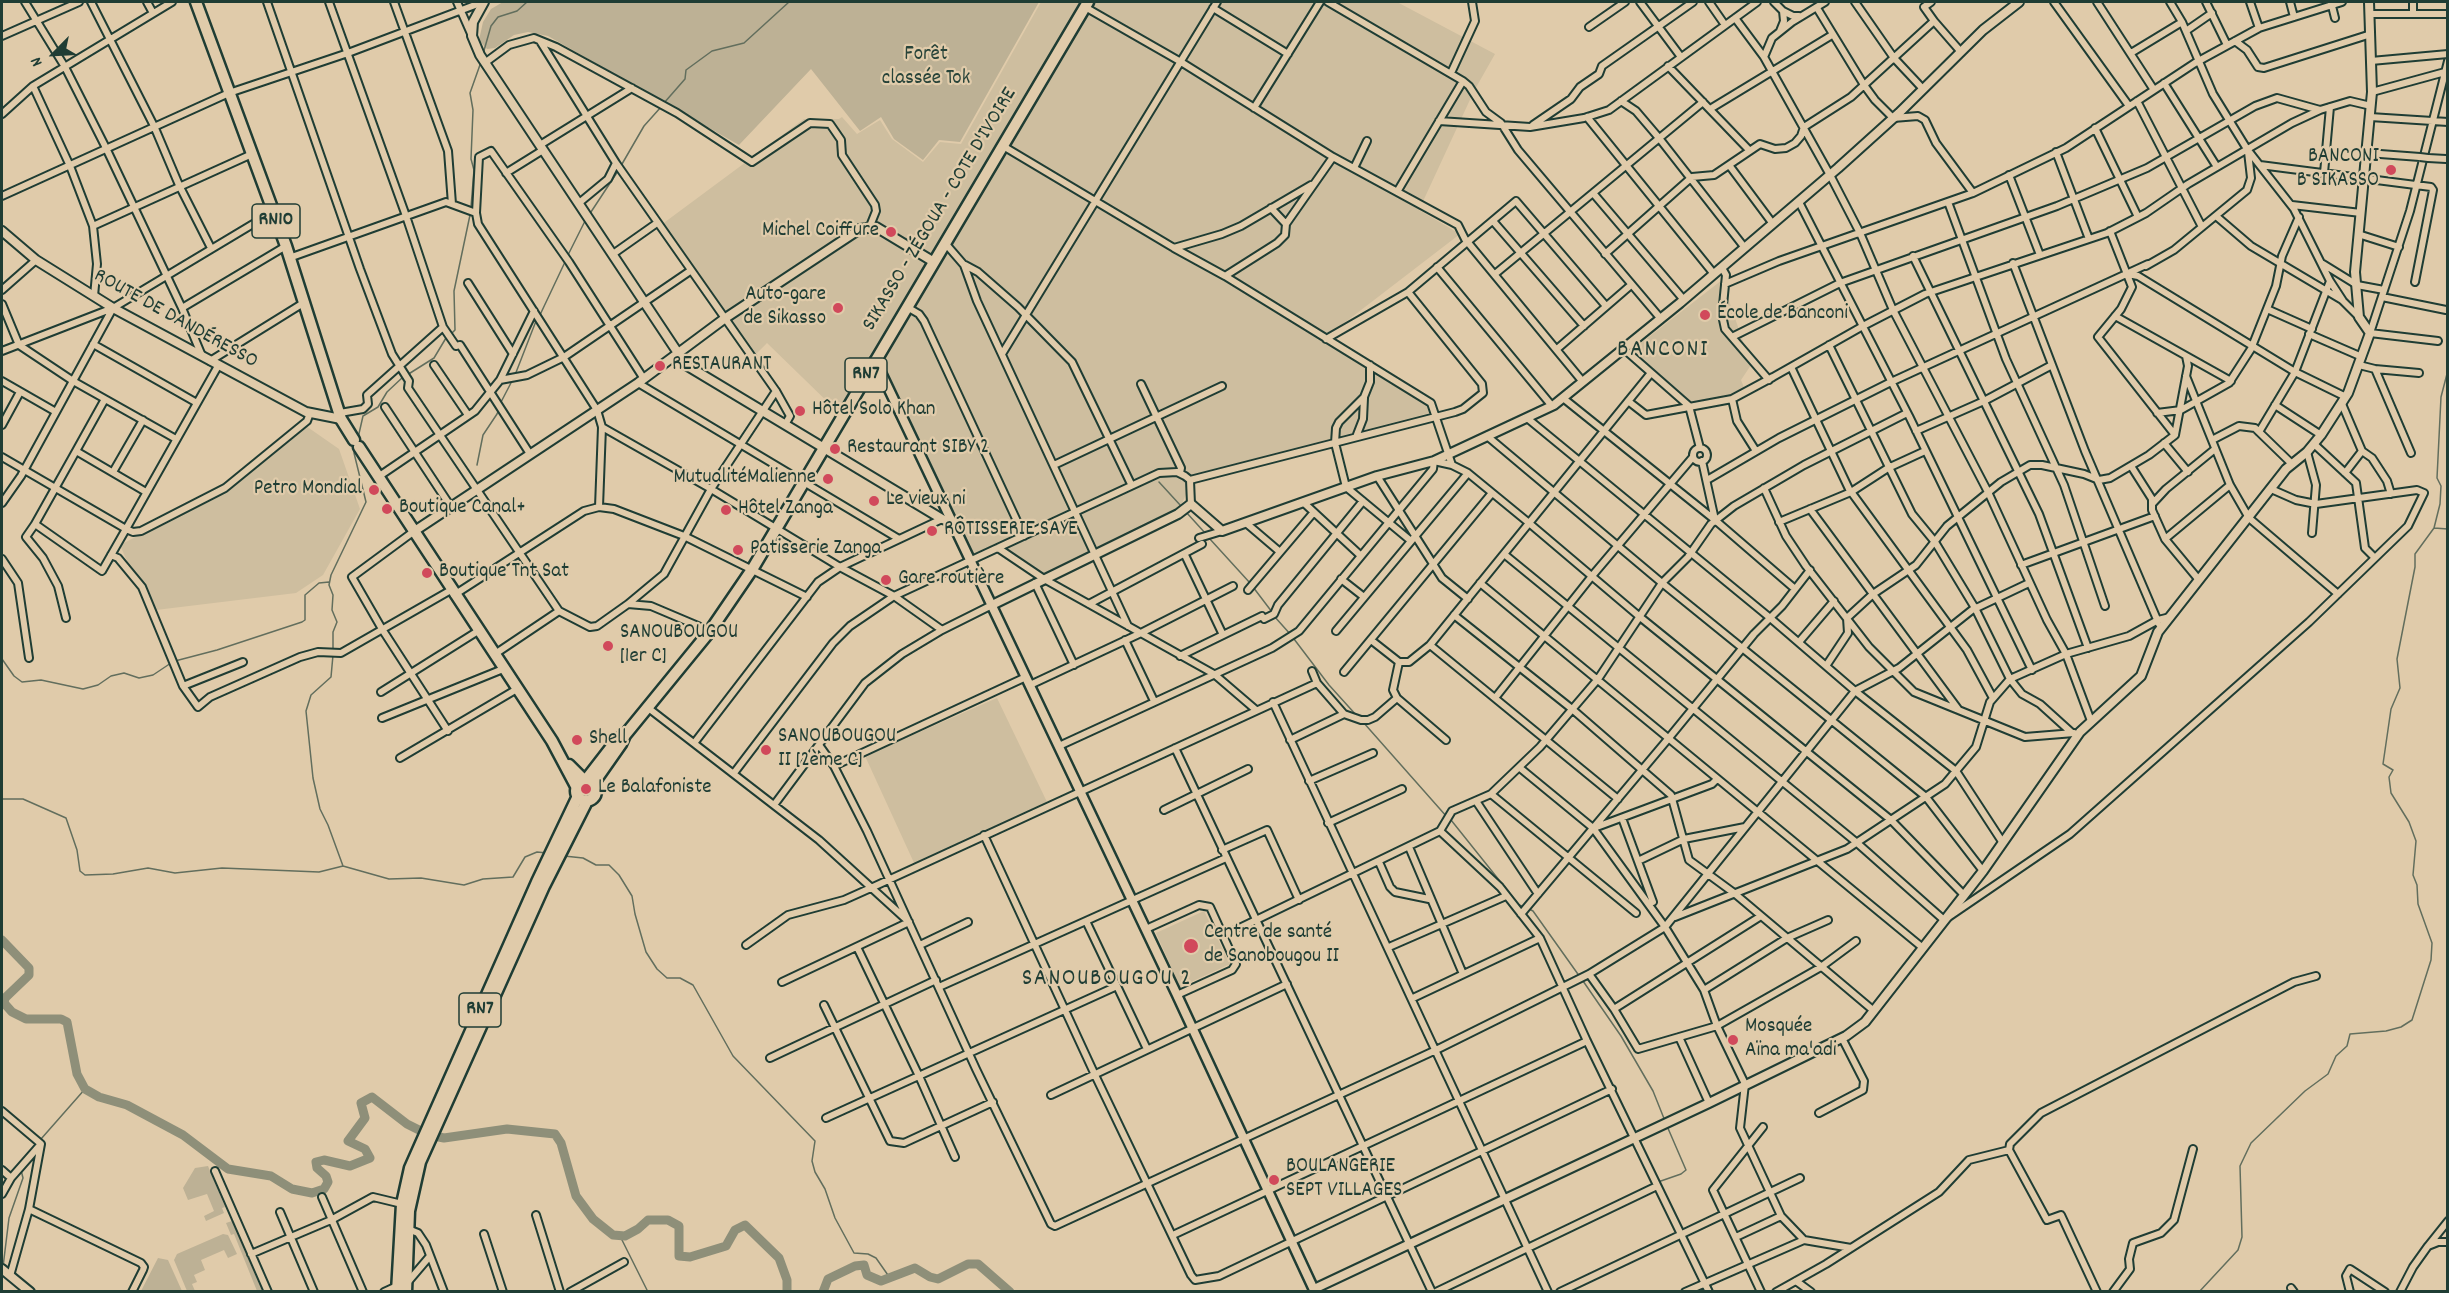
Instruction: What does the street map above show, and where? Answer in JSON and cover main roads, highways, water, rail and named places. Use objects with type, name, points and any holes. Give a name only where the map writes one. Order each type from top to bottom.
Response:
[{"type":"highway","name":"RN10","points":[[196,2],[286,246],[340,416],[478,632],[584,790]]},
{"type":"highway","name":"SIKASSO - ZÉGOUA - COTE D'IVOIRE","points":[[584,790],[621,744],[647,706],[710,631],[753,568],[1086,4]]},
{"type":"highway","name":"RN7","points":[[402,1288],[402,1204],[410,1168],[424,1143],[584,790]]},
{"type":"highway","name":"RN7","points":[[402,1288],[407,1228],[424,1143]]},
{"type":"main road","points":[[875,360],[1178,995],[1315,1290]]},
{"type":"waterway","points":[[483,54],[491,26],[498,17],[517,11],[527,2]]},
{"type":"waterway","points":[[664,103],[685,79],[686,70],[712,51],[744,43],[789,2]]},
{"type":"waterway","points":[[471,207],[474,170],[471,159],[473,110],[470,93],[481,62]]},
{"type":"waterway","points":[[622,164],[644,126],[661,107]]},
{"type":"waterway","points":[[589,215],[618,171]]},
{"type":"waterway","points":[[450,335],[455,330],[454,291],[470,215]]},
{"type":"waterway","points":[[567,257],[585,221]]},
{"type":"waterway","points":[[539,317],[565,262]]},
{"type":"waterway","points":[[515,375],[536,321]]},
{"type":"waterway","points":[[407,375],[434,358],[446,338]]},
{"type":"waterway","points":[[2199,1292],[2238,1250],[2242,1237],[2240,1166],[2251,1143],[2305,1091],[2328,1074],[2336,1056],[2347,1046],[2350,1034],[2386,1031],[2401,1027],[2412,1020],[2431,960],[2432,943],[2418,904],[2417,885],[2413,875],[2416,841],[2409,822],[2391,793],[2389,777],[2393,770],[2383,764],[2391,709],[2400,688],[2397,659],[2415,567],[2415,554],[2434,528],[2440,504],[2441,486],[2437,478],[2441,397],[2448,370]]},
{"type":"waterway","points":[[358,438],[363,416],[378,407],[387,392],[403,377]]},
{"type":"waterway","points":[[500,404],[513,379]]},
{"type":"waterway","points":[[477,465],[483,435],[499,409]]},
{"type":"waterway","points":[[333,650],[333,632],[337,622],[332,610],[333,595],[329,585],[331,575],[366,502],[354,453],[355,448]]},
{"type":"waterway","points":[[1159,482],[1181,506]]},
{"type":"waterway","points":[[1186,512],[1206,534]]},
{"type":"waterway","points":[[2434,528],[2448,529]]},
{"type":"waterway","points":[[1209,538],[1250,583]]},
{"type":"waterway","points":[[175,661],[217,650],[302,622],[305,620],[305,595],[319,583],[329,582]]},
{"type":"waterway","points":[[1253,587],[1272,612]]},
{"type":"waterway","points":[[1274,616],[1291,635]]},
{"type":"waterway","points":[[1294,639],[1329,685],[1357,716]]},
{"type":"waterway","points":[[333,655],[331,677],[311,695],[306,711],[313,778],[320,809],[343,866]]},
{"type":"waterway","points":[[2,659],[14,676],[22,682],[41,680],[83,689],[98,685],[111,676],[124,673],[139,678],[153,675],[171,663]]},
{"type":"waterway","points":[[1363,722],[1447,817]]},
{"type":"waterway","points":[[2,799],[23,799],[66,818],[77,850],[80,871],[85,875],[113,874],[148,868],[175,873],[222,868],[319,872],[343,866],[389,879],[421,878],[464,885],[483,879],[513,877],[525,857],[537,852],[547,853]]},
{"type":"waterway","points":[[1451,820],[1519,905],[1525,907]]},
{"type":"waterway","points":[[564,856],[583,858],[596,865],[609,865],[619,875],[632,896],[646,952],[657,969],[667,978],[680,978],[693,985],[733,1056],[815,1141],[812,1161],[815,1172],[825,1189],[835,1218],[854,1253],[868,1254],[876,1258],[890,1278]]},
{"type":"waterway","points":[[1529,909],[1533,911],[1580,977]]},
{"type":"waterway","points":[[2,940],[29,968],[29,975],[5,998],[4,1003],[12,1012],[26,1019],[61,1019],[67,1022],[77,1074],[85,1089],[99,1097],[127,1105],[183,1135],[228,1169],[271,1176],[292,1189],[312,1193],[324,1189],[328,1182],[326,1176],[317,1168],[316,1162],[324,1160],[350,1166],[370,1158],[365,1149],[348,1141],[365,1118],[361,1103],[372,1097],[407,1124],[429,1135],[444,1138],[507,1129],[555,1134],[561,1143],[576,1196],[593,1219],[613,1235],[625,1236],[648,1220],[668,1220],[679,1226],[679,1256],[690,1257],[726,1246],[735,1230],[745,1225],[779,1258],[787,1280],[787,1292]]},
{"type":"waterway","points":[[1583,981],[1621,1036],[1653,1091],[1665,1121]]},
{"type":"waterway","points":[[41,1139],[85,1089]]},
{"type":"waterway","points":[[1658,1182],[1686,1170],[1667,1126]]},
{"type":"waterway","points":[[3,1267],[9,1218],[23,1178],[21,1170]]},
{"type":"waterway","points":[[620,1236],[648,1292]]},
{"type":"waterway","points":[[823,1292],[828,1279],[855,1266],[864,1265],[867,1275],[881,1281],[915,1268],[938,1279],[968,1264],[978,1264],[1010,1292]]},
{"type":"place","name":"BANCONI B SIKASSO","points":[[2391,170]]},
{"type":"place","name":"Michel Coiffure","points":[[891,232]]},
{"type":"place","name":"Auto-gare de Sikasso","points":[[838,308]]},
{"type":"place","name":"École de Banconi","points":[[1705,315]]},
{"type":"place","name":"RESTAURANT","points":[[660,366]]},
{"type":"place","name":"Hôtel Solo Khan","points":[[800,411]]},
{"type":"place","name":"Restaurant SIBY 2","points":[[835,449]]},
{"type":"place","name":"MutualitéMalienne","points":[[828,479]]},
{"type":"place","name":"Petro Mondial","points":[[374,490]]},
{"type":"place","name":"Le vieux ni","points":[[874,501]]},
{"type":"place","name":"Boutique Canal+","points":[[387,509]]},
{"type":"place","name":"Hôtel Zanga","points":[[726,510]]},
{"type":"place","name":"RÔTISSERIE SAYE","points":[[932,531]]},
{"type":"place","name":"Patisserie Zanga","points":[[738,550]]},
{"type":"place","name":"Boutique Tnt Sat","points":[[427,573]]},
{"type":"place","name":"Gare routière","points":[[886,580]]},
{"type":"place","name":"SANOUBOUGOU [1er C]","points":[[608,646]]},
{"type":"place","name":"Shell","points":[[577,740]]},
{"type":"place","name":"SANOUBOUGOU II [2ème C]","points":[[766,750]]},
{"type":"place","name":"Le Balafoniste","points":[[586,789]]},
{"type":"place","name":"Centre de santé de Sanobougou II","points":[[1191,946]]},
{"type":"place","name":"Mosquée Aïna ma'adi","points":[[1733,1040]]},
{"type":"place","name":"BOULANGERIE SEPT VILLAGES","points":[[1274,1180]]},
{"type":"district","name":"BANCONI","points":[[1663,352]]},
{"type":"district","name":"SANOUBOUGOU 2","points":[[1107,981]]},
{"type":"park label","name":"Forêt classée Tok","points":[[926,68]]}]
